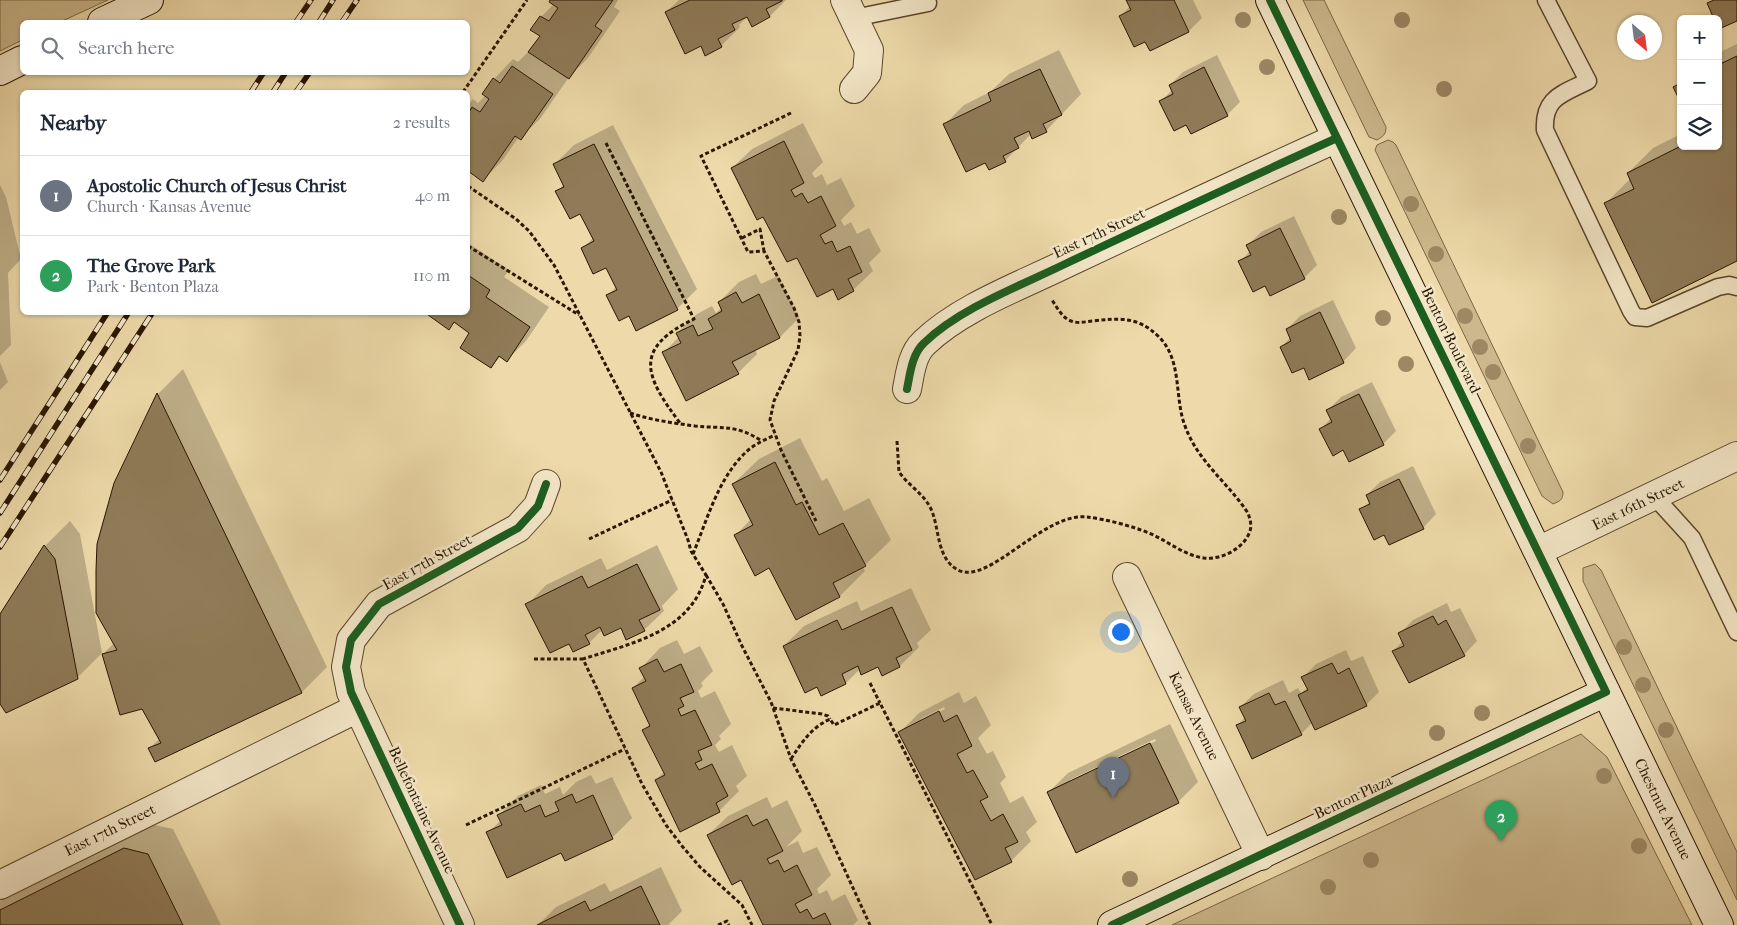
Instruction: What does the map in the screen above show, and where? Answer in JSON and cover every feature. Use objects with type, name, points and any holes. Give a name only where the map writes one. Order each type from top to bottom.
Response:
[{"type":"street","points":[[106,20],[149,0]]},
{"type":"street","name":"Benton Boulevard","points":[[1270,0],[1606,692]]},
{"type":"street","points":[[850,9],[869,50],[867,73],[854,89]]},
{"type":"street","points":[[0,71],[20,61]]},
{"type":"street","name":"East 17th Street","points":[[907,389],[912,365],[922,344],[949,322],[992,299],[1164,217],[1337,138]]},
{"type":"street","name":"East 16th Street","points":[[1538,552],[1737,456]]},
{"type":"street","name":"East 17th Street","points":[[0,885],[358,708],[351,692],[346,666],[351,640],[379,604],[518,528],[538,506],[546,484]]},
{"type":"street","name":"Kansas Avenue","points":[[1127,577],[1261,856]]},
{"type":"street","name":"Benton Plaza","points":[[1112,925],[1606,692]]},
{"type":"street","name":"Chestnut Avenue","points":[[1606,692],[1720,925]]},
{"type":"street","name":"Bellefontaine Avenue","points":[[358,708],[460,925]]},
{"type":"lane","points":[[1546,0],[1588,81],[1555,99],[1547,108],[1544,118],[1545,130],[1631,312],[1635,317],[1647,318],[1718,287],[1729,285],[1737,287]]},
{"type":"lane","points":[[850,9],[928,3]]},
{"type":"lane","points":[[1654,496],[1692,538],[1737,632]]},
{"type":"path","points":[[464,90],[527,0]]},
{"type":"path","points":[[764,251],[748,252],[701,156],[791,112]]},
{"type":"path","points":[[606,143],[694,318],[677,327],[658,344],[651,355],[651,377],[656,388],[680,423]]},
{"type":"path","points":[[470,187],[516,219],[529,231],[554,265],[661,472],[693,554],[723,604],[773,708],[791,759],[815,805],[870,925]]},
{"type":"path","points":[[742,238],[760,229],[764,251],[794,308],[799,322],[798,350],[774,401],[770,412],[770,420],[816,521]]},
{"type":"path","points":[[470,247],[580,315]]},
{"type":"path","points":[[897,441],[899,472],[924,496],[936,520],[939,541],[944,555],[958,570],[970,573],[980,570],[993,564],[1038,532],[1073,518],[1086,517],[1149,533],[1177,549],[1205,558],[1228,554],[1237,548],[1250,531],[1251,522],[1248,513],[1197,451],[1184,420],[1175,365],[1168,348],[1159,337],[1145,326],[1132,320],[1118,318],[1078,323],[1070,321],[1052,300]]},
{"type":"path","points":[[630,413],[642,417],[680,423],[738,429],[762,441]]},
{"type":"path","points":[[693,554],[728,474],[746,452],[775,434]]},
{"type":"path","points":[[588,539],[672,500]]},
{"type":"path","points":[[534,660],[583,658],[630,644],[660,631],[686,612],[702,588],[706,575]]},
{"type":"path","points":[[583,658],[625,749],[651,801],[666,825],[700,867],[742,905],[752,925]]},
{"type":"path","points":[[870,683],[992,925]]},
{"type":"path","points":[[773,708],[822,714],[828,716],[834,725],[880,703]]},
{"type":"path","points":[[791,759],[807,735],[830,719]]},
{"type":"path","points":[[466,825],[625,749]]},
{"type":"path","points":[[718,925],[727,921],[729,925]]},
{"type":"shaded area","points":[[0,0],[108,0],[64,20],[20,20],[20,41],[0,51]]},
{"type":"shaded area","points":[[1303,0],[1324,0],[1386,127],[1384,135],[1377,140],[1369,137]]},
{"type":"shaded area","points":[[1388,140],[1396,145],[1563,492],[1562,499],[1553,504],[1542,496],[1375,150],[1377,145]]},
{"type":"shaded area","points":[[1595,564],[1601,570],[1737,852],[1737,900],[1583,581],[1583,568]]},
{"type":"shaded area","points":[[1581,734],[1607,757],[1692,925],[1172,925]]},
{"type":"building","points":[[550,0],[613,0],[595,26],[602,31],[569,79],[528,52],[540,36],[530,30],[540,16],[549,21],[558,8],[549,2]]},
{"type":"building","points":[[690,0],[782,1],[766,9],[770,17],[752,27],[747,17],[732,24],[735,30],[718,39],[722,47],[705,56],[701,46],[685,54],[665,12]]},
{"type":"building","points":[[1126,0],[1174,0],[1189,32],[1150,51],[1145,42],[1134,47],[1119,16],[1131,10]]},
{"type":"building","points":[[1714,0],[1737,0],[1737,21],[1722,28],[1722,15],[1712,15],[1707,3]]},
{"type":"building","points":[[1737,56],[1737,261],[1652,303],[1604,203],[1634,189],[1627,173],[1677,148],[1677,150],[1722,150],[1722,63]]},
{"type":"building","points":[[512,66],[553,94],[521,140],[515,136],[483,182],[470,172],[470,110],[472,107],[480,112],[489,99],[482,94],[493,78],[500,83]]},
{"type":"building","points":[[1204,67],[1228,116],[1191,134],[1186,125],[1174,131],[1159,101],[1173,94],[1169,85]]},
{"type":"building","points":[[1040,69],[1062,115],[1043,124],[1047,132],[1032,139],[1029,131],[1014,138],[1019,148],[1003,156],[1006,162],[989,170],[985,163],[966,172],[943,124],[991,101],[988,93]]},
{"type":"building","points":[[1677,85],[1677,95],[1673,87]]},
{"type":"building","points":[[784,141],[804,183],[791,190],[795,197],[802,193],[808,203],[821,196],[836,226],[820,235],[825,244],[832,241],[837,252],[850,246],[862,272],[848,279],[854,291],[838,300],[833,289],[817,297],[797,258],[787,262],[763,217],[757,220],[731,168]]},
{"type":"building","points":[[594,144],[678,310],[636,331],[629,316],[619,321],[606,295],[617,290],[606,268],[593,274],[581,248],[594,241],[580,214],[570,219],[555,191],[564,187],[553,164]]},
{"type":"building","points":[[1280,228],[1305,279],[1270,296],[1265,286],[1253,292],[1238,261],[1251,255],[1246,245]]},
{"type":"building","points":[[470,276],[490,290],[486,297],[530,327],[507,362],[499,356],[491,368],[460,348],[469,333],[454,322],[449,330],[428,315],[470,315]]},
{"type":"building","points":[[736,292],[742,303],[759,294],[780,338],[732,362],[739,374],[686,401],[662,352],[681,343],[676,333],[693,325],[698,336],[713,329],[708,319],[722,311],[718,302]]},
{"type":"building","points":[[1320,312],[1344,363],[1309,380],[1304,368],[1292,373],[1280,347],[1291,341],[1286,329]]},
{"type":"building","points":[[157,393],[302,693],[155,762],[148,748],[161,743],[142,709],[120,715],[102,654],[117,650],[96,613],[96,570],[97,544],[114,483]]},
{"type":"building","points":[[1359,394],[1384,445],[1349,462],[1343,450],[1333,456],[1319,429],[1332,422],[1326,410]]},
{"type":"building","points":[[775,462],[796,505],[802,502],[819,535],[843,523],[866,566],[833,583],[840,597],[796,620],[769,568],[755,576],[734,535],[753,525],[732,484]]},
{"type":"building","points":[[1399,479],[1424,529],[1389,545],[1384,535],[1374,540],[1359,509],[1370,504],[1366,495]]},
{"type":"building","points":[[44,545],[55,559],[78,679],[6,713],[0,704],[0,614]]},
{"type":"building","points":[[637,564],[660,610],[639,620],[645,631],[626,640],[621,628],[604,636],[600,627],[585,635],[590,644],[573,652],[569,644],[550,653],[525,604],[582,576],[588,588]]},
{"type":"building","points":[[892,607],[912,650],[896,658],[900,667],[882,676],[878,667],[861,675],[858,666],[842,674],[846,684],[821,696],[817,687],[805,693],[783,646],[837,620],[842,630]]},
{"type":"building","points":[[1433,616],[1438,625],[1446,620],[1465,656],[1409,683],[1392,651],[1404,646],[1398,633]]},
{"type":"building","points":[[657,659],[664,672],[681,664],[694,692],[680,698],[684,706],[678,709],[681,716],[695,710],[712,745],[698,751],[702,760],[695,763],[699,770],[712,764],[728,796],[716,803],[720,812],[680,832],[655,780],[665,775],[642,730],[650,726],[632,688],[646,681],[639,668]]},
{"type":"building","points":[[1332,663],[1338,674],[1349,668],[1367,706],[1315,730],[1298,695],[1308,690],[1301,677]]},
{"type":"building","points":[[1269,693],[1275,705],[1285,701],[1302,735],[1252,759],[1236,725],[1246,721],[1239,707]]},
{"type":"building","points":[[939,711],[944,722],[957,715],[972,746],[957,754],[967,773],[973,770],[988,797],[980,801],[991,821],[1003,814],[1018,842],[1005,848],[1012,862],[975,880],[898,732]]},
{"type":"building","points":[[1150,743],[1179,803],[1076,853],[1047,792]]},
{"type":"building","points":[[572,794],[576,803],[593,795],[613,839],[565,861],[561,853],[507,878],[486,832],[502,825],[497,815],[521,804],[525,812],[540,805],[545,817],[559,811],[555,802]]},
{"type":"building","points":[[747,815],[753,826],[767,819],[783,851],[767,859],[770,864],[778,860],[784,872],[797,865],[812,895],[795,904],[800,913],[807,909],[813,919],[825,913],[831,925],[763,925],[741,880],[732,885],[707,835]]},
{"type":"building","points":[[124,848],[148,854],[183,925],[0,925],[0,910]]},
{"type":"building","points":[[641,886],[660,925],[537,925],[585,901],[590,911]]},
{"type":"railway","points":[[297,20],[311,0]]},
{"type":"railway","points":[[320,20],[333,0]]},
{"type":"railway","points":[[343,20],[357,0]]},
{"type":"railway","points":[[252,90],[262,75]]},
{"type":"railway","points":[[274,90],[284,75]]},
{"type":"railway","points":[[297,90],[308,75]]},
{"type":"railway","points":[[0,480],[106,315]]},
{"type":"railway","points":[[0,513],[127,315]]},
{"type":"railway","points":[[0,547],[151,315]]},
{"type":"cycle path","points":[[1112,925],[1606,692],[1270,0]]},
{"type":"cycle path","points":[[907,389],[912,364],[924,343],[939,330],[973,308],[1010,289],[1337,138]]},
{"type":"cycle path","points":[[460,925],[351,692],[346,667],[351,640],[379,604],[518,528],[538,506],[546,484]]},
{"type":"place","name":"Apostolic Church of Jesus Christ","points":[[1113,798]]},
{"type":"place","name":"The Grove Park","points":[[1501,841]]}]
